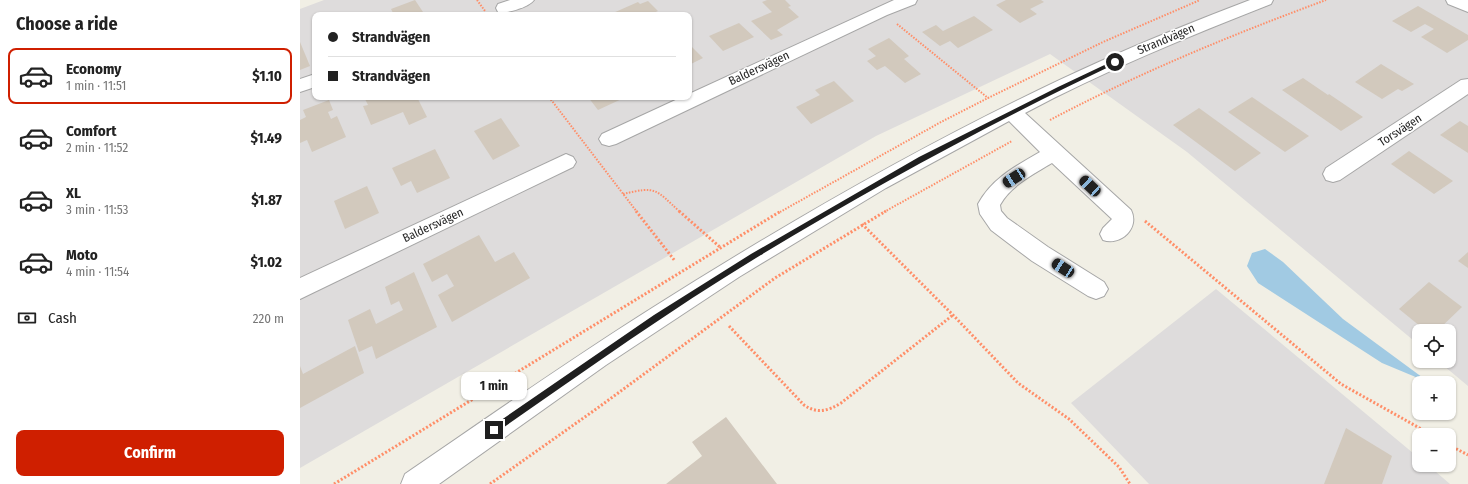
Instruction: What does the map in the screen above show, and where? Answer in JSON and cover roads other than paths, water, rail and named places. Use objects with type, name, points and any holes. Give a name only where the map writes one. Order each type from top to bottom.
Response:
[{"type":"street","points":[[504,8],[526,0]]},
{"type":"street","name":"Baldersvägen","points":[[692,96],[874,5],[909,0]]},
{"type":"street","name":"Strandvägen","points":[[415,484],[657,318],[754,256],[921,159],[1012,112],[1144,49],[1265,0]]},
{"type":"street","points":[[1454,0],[1468,7]]},
{"type":"street","points":[[300,86],[312,81]]},
{"type":"street","name":"Torsvägen","points":[[1333,174],[1468,85]]},
{"type":"street","name":"Baldersvägen","points":[[609,138],[685,100]]},
{"type":"street","points":[[1012,112],[1054,153],[1123,216],[1123,224],[1111,234]]},
{"type":"street","points":[[1054,153],[1001,187],[989,204],[991,214],[999,224],[1096,289]]},
{"type":"street","name":"Baldersvägen","points":[[300,289],[566,162]]},
{"type":"water","points":[[1265,249],[1283,262],[1343,319],[1420,376],[1413,376],[1382,363],[1258,283],[1247,266],[1252,253]]}]
